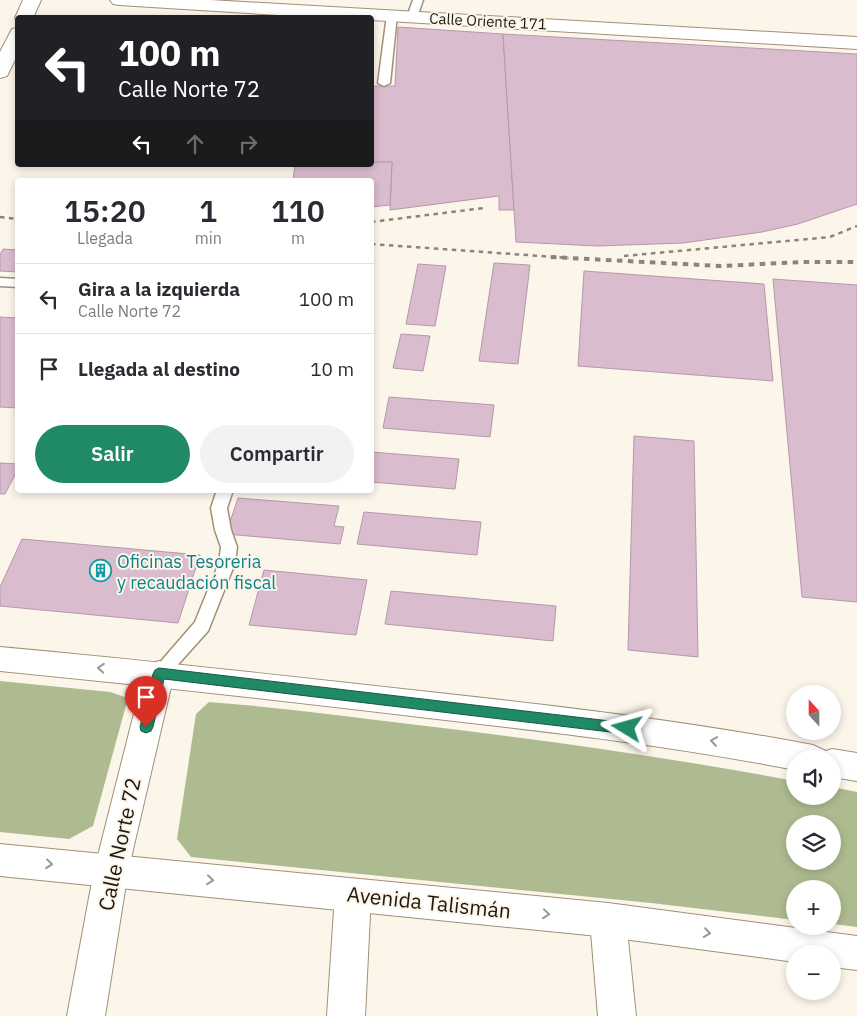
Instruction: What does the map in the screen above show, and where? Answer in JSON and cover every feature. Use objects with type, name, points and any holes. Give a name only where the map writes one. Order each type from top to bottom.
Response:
[{"type":"street","points":[[25,15],[32,0]]},
{"type":"street","name":"Calle Oriente 171","points":[[119,0],[392,16],[415,8],[857,44]]},
{"type":"street","points":[[0,72],[15,40]]},
{"type":"street","points":[[0,659],[159,674],[589,723],[786,754]]},
{"type":"street","name":"Calle Norte 72","points":[[86,1016],[111,870],[159,674]]},
{"type":"street","points":[[757,748],[857,756]]},
{"type":"street","points":[[841,764],[857,767]]},
{"type":"street","name":"Avenida Talismán","points":[[0,860],[608,920],[857,953]]},
{"type":"street","points":[[346,1016],[353,895]]},
{"type":"street","points":[[608,920],[617,1016]]},
{"type":"lane","points":[[384,83],[392,16]]},
{"type":"lane","points":[[0,282],[15,283]]},
{"type":"lane","points":[[159,674],[202,626],[227,562],[229,546],[223,530],[220,508],[224,493]]},
{"type":"green space","points":[[0,681],[110,692],[128,698],[93,826],[69,839],[0,832]]},
{"type":"green space","points":[[209,702],[259,706],[554,742],[651,756],[786,779],[786,805],[841,805],[841,789],[857,792],[857,927],[841,925],[841,880],[786,880],[786,919],[651,903],[191,857],[177,839],[196,714]]},
{"type":"building","points":[[398,27],[503,34],[514,210],[499,210],[499,196],[390,210],[392,162],[374,162],[374,87],[395,86]]},
{"type":"building","points":[[503,34],[857,54],[857,204],[798,224],[762,232],[683,243],[598,246],[516,242]]},
{"type":"building","points":[[374,162],[392,162],[390,205],[374,207],[374,178],[293,178],[295,167],[374,167]]},
{"type":"building","points":[[3,249],[15,250],[15,272],[0,271],[0,255]]},
{"type":"building","points":[[494,263],[530,265],[518,364],[479,361]]},
{"type":"building","points":[[418,264],[446,266],[435,326],[406,324]]},
{"type":"building","points":[[584,271],[764,284],[773,381],[578,366]]},
{"type":"building","points":[[773,279],[857,285],[857,602],[802,597]]},
{"type":"building","points":[[0,317],[15,318],[15,408],[0,407]]},
{"type":"building","points":[[401,334],[430,336],[423,371],[393,368]]},
{"type":"building","points":[[389,397],[494,405],[490,437],[383,428]]},
{"type":"building","points":[[634,436],[694,441],[698,657],[628,650]]},
{"type":"building","points":[[374,452],[459,459],[455,489],[374,482]]},
{"type":"building","points":[[0,463],[15,464],[15,475],[5,494],[0,494]]},
{"type":"building","points":[[238,498],[339,506],[334,526],[344,527],[340,544],[226,534]]},
{"type":"building","points":[[364,512],[481,522],[477,555],[357,544]]},
{"type":"building","name":"Oficinas Tesoreria y recaudación fiscal","points":[[22,539],[200,555],[178,623],[0,606],[0,587]]},
{"type":"building","points":[[264,570],[367,580],[356,635],[249,625]]},
{"type":"building","points":[[391,591],[556,606],[553,641],[385,624]]},
{"type":"railway","points":[[374,222],[484,208]]},
{"type":"railway","points":[[0,217],[15,219]]},
{"type":"railway","points":[[624,256],[830,237],[857,226]]},
{"type":"railway","points":[[374,244],[567,258]]},
{"type":"railway","points":[[551,257],[567,258]]},
{"type":"railway","points":[[567,258],[720,266],[804,262],[857,262]]},
{"type":"place","name":"Oficinas Tesoreria y recaudación fiscal","points":[[101,571]]},
{"type":"route","points":[[146,727],[159,674],[627,728]]}]
